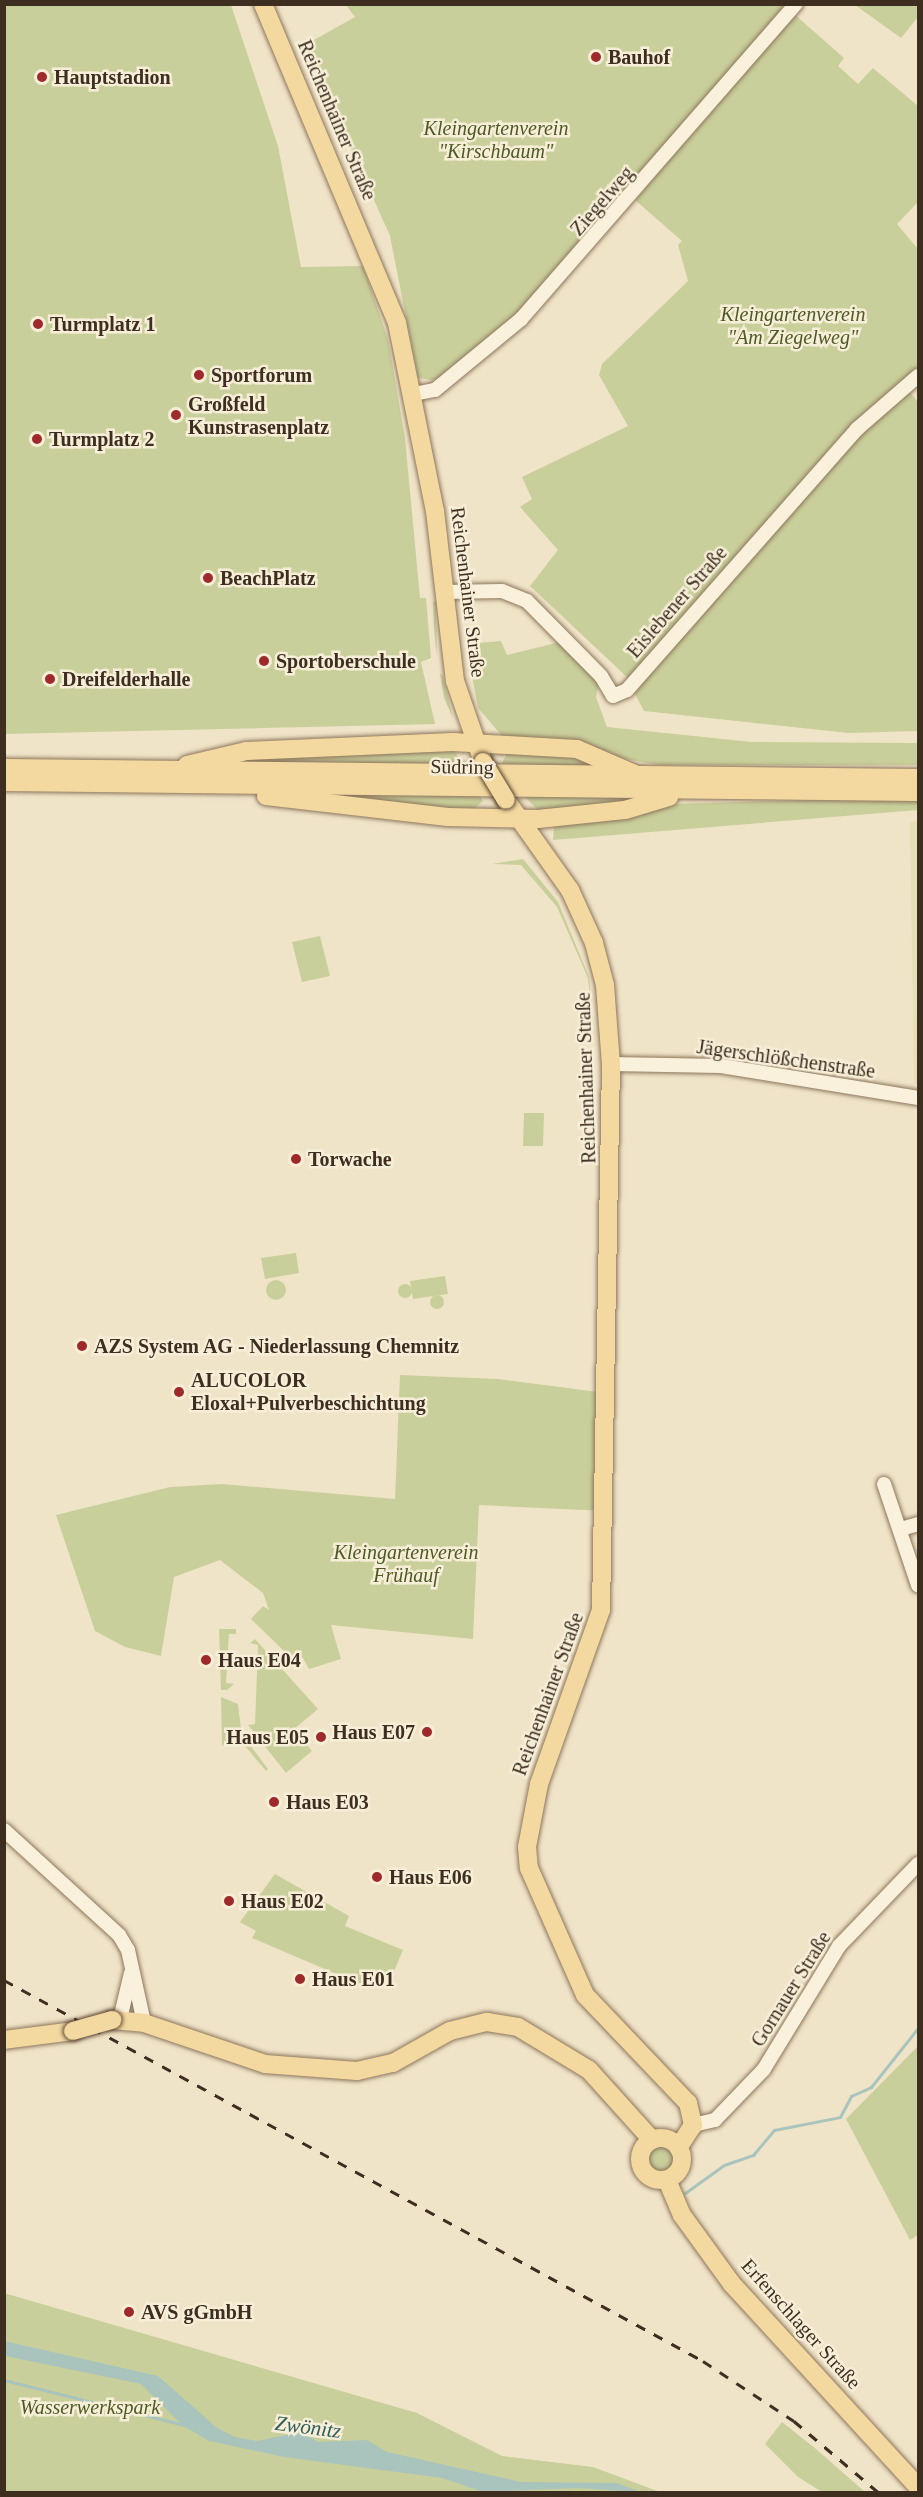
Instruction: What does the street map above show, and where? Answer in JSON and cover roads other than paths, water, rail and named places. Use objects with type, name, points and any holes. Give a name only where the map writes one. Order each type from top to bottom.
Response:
[{"type":"main road","name":"Reichenhainer Straße","points":[[263,4],[385,288],[414,394],[435,511],[455,681],[476,744],[483,762],[511,808],[570,890],[594,943],[605,985],[611,1064],[602,1610],[546,1763],[527,1846],[534,1884],[580,1987],[676,2085],[694,2116],[693,2126]]},
{"type":"main road","points":[[165,770],[246,751],[476,744],[577,749],[644,777]]},
{"type":"main road","name":"Südring","points":[[4,768],[644,777],[918,778]]},
{"type":"main road","name":"Südring","points":[[4,782],[689,792],[918,792]]},
{"type":"main road","points":[[214,786],[403,813],[511,808],[538,819],[625,810],[689,792]]},
{"type":"main road","points":[[4,2040],[73,2031],[116,2020],[144,2023],[265,2064],[357,2071],[393,2063],[450,2031],[487,2022],[518,2026],[589,2070],[652,2140]]},
{"type":"main road","points":[[678,2148],[666,2139],[652,2140],[640,2154],[641,2168],[654,2180],[667,2180],[680,2168],[678,2148],[693,2126]]},
{"type":"main road","name":"Erfenschlager Straße","points":[[667,2180],[682,2215],[732,2284],[918,2487]]},
{"type":"street","name":"Ziegelweg","points":[[414,394],[435,390],[521,319],[796,4]]},
{"type":"street","name":"Eislebener Straße","points":[[443,591],[502,591],[527,601],[601,676],[612,696],[627,690],[857,429],[918,376]]},
{"type":"street","name":"Jägerschlößchenstraße","points":[[611,1064],[721,1066],[918,1098]]},
{"type":"street","points":[[884,1484],[918,1585]]},
{"type":"street","points":[[901,1529],[918,1524]]},
{"type":"street","points":[[4,1830],[119,1935],[144,2023]]},
{"type":"street","name":"Gornauer Straße","points":[[693,2126],[715,2120],[764,2069],[839,1946],[918,1864]]},
{"type":"street","points":[[116,2020],[131,1971]]},
{"type":"water","points":[[4,2341],[158,2376],[217,2428],[235,2437],[257,2441],[301,2432],[318,2442],[367,2440],[387,2452],[521,2482],[617,2483],[640,2492],[577,2488],[483,2492],[442,2478],[284,2457],[209,2441],[182,2425],[141,2384],[5,2356]]},
{"type":"waterway","points":[[685,2193],[724,2165],[753,2155],[774,2130],[840,2117],[851,2096],[871,2087],[918,2028]]},
{"type":"waterway","points":[[4,2380],[184,2425]]},
{"type":"railway","points":[[4,1980],[703,2361],[794,2421],[878,2492]]},
{"type":"place","name":"Bauhof","points":[[596,57]]},
{"type":"place","name":"Hauptstadion","points":[[42,77]]},
{"type":"place","name":"Turmplatz 1","points":[[38,324]]},
{"type":"place","name":"Sportforum","points":[[199,375]]},
{"type":"place","name":"Großfeld Kunstrasenplatz","points":[[176,415]]},
{"type":"place","name":"Turmplatz 2","points":[[37,439]]},
{"type":"place","name":"BeachPlatz","points":[[208,578]]},
{"type":"place","name":"Sportoberschule","points":[[264,661]]},
{"type":"place","name":"Dreifelderhalle","points":[[50,679]]},
{"type":"place","name":"Torwache","points":[[296,1159]]},
{"type":"place","name":"AZS System AG - Niederlassung Chemnitz","points":[[82,1346]]},
{"type":"place","name":"ALUCOLOR Eloxal+Pulverbeschichtung","points":[[179,1392]]},
{"type":"place","name":"Haus E04","points":[[206,1660]]},
{"type":"place","name":"Haus E07","points":[[427,1732]]},
{"type":"place","name":"Haus E05","points":[[321,1737]]},
{"type":"place","name":"Haus E03","points":[[274,1802]]},
{"type":"place","name":"Haus E06","points":[[377,1877]]},
{"type":"place","name":"Haus E02","points":[[229,1901]]},
{"type":"place","name":"Haus E01","points":[[300,1979]]},
{"type":"place","name":"AVS gGmbH","points":[[129,2312]]},
{"type":"park label","name":"Kleingartenverein \"Kirschbaum\"","points":[[496,140]]},
{"type":"park label","name":"Kleingartenverein \"Am Ziegelweg\"","points":[[793,326]]},
{"type":"park label","name":"Kleingartenverein Frühauf","points":[[406,1564]]},
{"type":"park label","name":"Wasserwerkspark","points":[[90,2407]]},
{"type":"water label","name":"Zwönitz","points":[[308,2427]]}]
